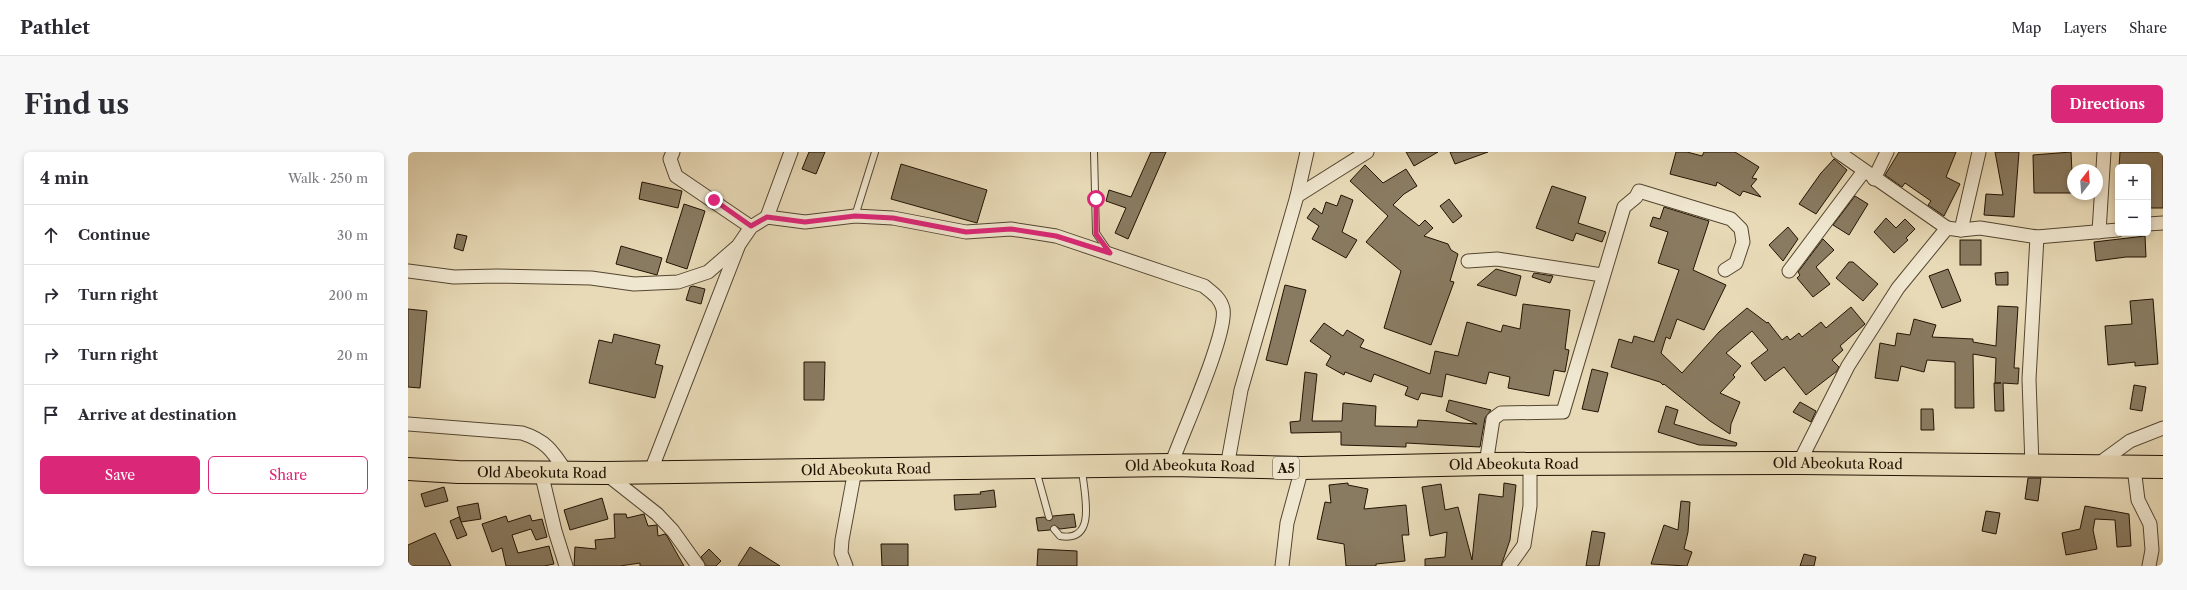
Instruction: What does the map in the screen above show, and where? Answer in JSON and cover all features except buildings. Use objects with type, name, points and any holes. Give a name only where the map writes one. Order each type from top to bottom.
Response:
[{"type":"highway","name":"Old Abeokuta Road","points":[[408,469],[458,472],[650,473],[1171,465],[1302,468],[1486,464],[1799,463],[2032,466],[2097,465],[2134,468],[2163,468]]},
{"type":"street","points":[[673,152],[670,159],[676,176],[751,226]]},
{"type":"street","points":[[767,217],[791,152]]},
{"type":"street","points":[[1227,467],[1241,390],[1297,196],[1307,152]]},
{"type":"street","points":[[1297,196],[1367,152]]},
{"type":"street","points":[[1838,152],[1869,175],[1948,228],[1961,230],[1980,228],[2037,237],[2115,230]]},
{"type":"street","points":[[1788,271],[1887,152]]},
{"type":"street","points":[[1961,230],[1979,152]]},
{"type":"street","points":[[2100,232],[2104,152]]},
{"type":"street","points":[[1486,464],[1493,419],[1501,413],[1563,412],[1602,275],[1624,207],[1636,197],[1639,191],[1731,219],[1741,229],[1743,242],[1736,263],[1725,270]]},
{"type":"street","points":[[650,473],[738,246],[751,226],[767,217],[805,222],[855,216],[893,218],[966,232],[1011,229],[1056,236],[1204,286],[1218,297],[1223,310],[1221,334],[1171,465]]},
{"type":"street","points":[[2151,224],[2163,222]]},
{"type":"street","points":[[1799,463],[1848,366],[1898,288],[1948,228]]},
{"type":"street","points":[[2032,466],[2029,379],[2037,237]]},
{"type":"street","points":[[408,271],[454,277],[591,278],[634,284],[678,282],[708,272],[738,246]]},
{"type":"street","points":[[1468,261],[1497,259],[1602,275]]},
{"type":"street","points":[[408,424],[522,433],[534,437],[547,445],[567,473]]},
{"type":"street","points":[[2097,465],[2130,441],[2163,428]]},
{"type":"street","points":[[1509,566],[1524,545],[1530,506],[1530,464]]},
{"type":"street","points":[[1282,566],[1287,523],[1302,468]]},
{"type":"street","points":[[2134,468],[2138,500],[2150,524],[2152,550],[2149,566]]},
{"type":"street","points":[[846,566],[841,553],[842,540],[854,470]]},
{"type":"street","points":[[540,472],[566,566]]},
{"type":"street","points":[[605,473],[657,514],[673,531],[698,566]]},
{"type":"lane","points":[[855,216],[875,152]]},
{"type":"lane","points":[[1094,152],[1096,234],[1110,253]]},
{"type":"lane","points":[[1054,529],[1060,536],[1069,538],[1076,536],[1083,531],[1085,521],[1082,466]]},
{"type":"lane","points":[[1035,467],[1049,516]]},
{"type":"route","points":[[714,200],[751,226],[767,217],[805,222],[855,216],[893,218],[966,232],[1011,229],[1056,236],[1110,253],[1096,234],[1096,199]]}]
